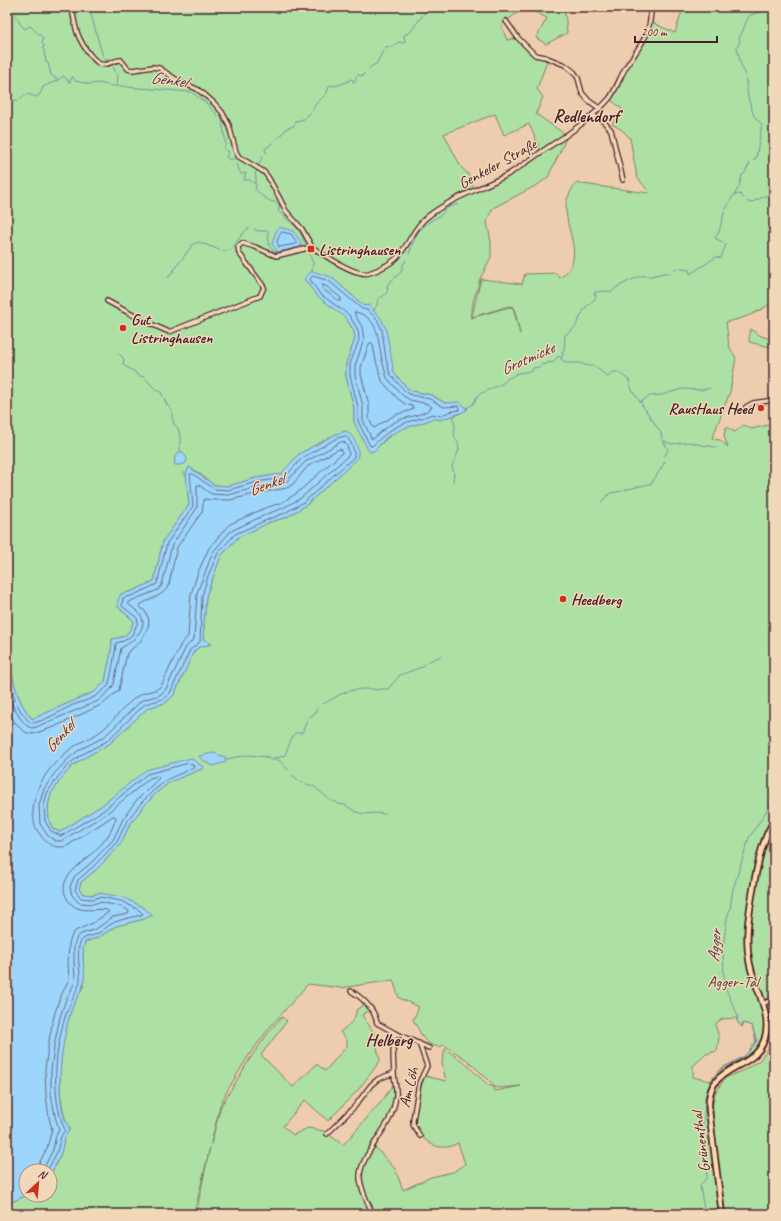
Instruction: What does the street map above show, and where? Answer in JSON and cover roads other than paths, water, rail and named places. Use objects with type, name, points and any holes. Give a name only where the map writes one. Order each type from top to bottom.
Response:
[{"type":"main road","points":[[762,1004],[749,958],[747,945],[748,925],[760,853],[765,838],[774,821]]},
{"type":"main road","name":"Grünenthal","points":[[722,1214],[708,1104],[709,1098],[713,1086],[720,1076],[747,1061],[761,1047],[767,1027],[762,1004]]},
{"type":"street","points":[[72,7],[75,28],[82,45],[100,64],[105,65],[117,59],[121,60],[128,68],[133,70],[153,67],[159,68],[180,82],[197,89],[206,95],[222,112],[229,125],[236,152],[239,157],[256,167],[268,177],[286,211],[302,229],[312,247],[276,256],[255,247],[242,244],[238,247],[239,253],[264,287],[260,296],[168,332],[107,301]]},
{"type":"street","name":"Genkeler Straße","points":[[312,247],[357,272],[368,273],[391,263],[399,256],[419,224],[426,218],[452,201],[507,175],[568,134],[600,108],[610,98],[644,40],[649,30],[651,7]]},
{"type":"street","points":[[506,21],[518,38],[535,55],[545,57],[565,65],[574,72],[578,78],[582,93],[589,101],[600,108]]},
{"type":"street","points":[[592,115],[603,121],[610,130],[623,180]]},
{"type":"street","points":[[746,407],[753,403],[774,400]]},
{"type":"street","points":[[352,991],[363,999],[376,1015],[377,1023],[395,1033],[429,1048]]},
{"type":"street","points":[[762,1004],[774,999]]},
{"type":"street","points":[[373,1214],[362,1185],[360,1175],[364,1164],[389,1119],[395,1099],[397,1089],[394,1073],[393,1042],[395,1033]]},
{"type":"street","name":"Am Löh","points":[[419,1043],[427,1066],[420,1083],[412,1120],[413,1125],[420,1136]]},
{"type":"street","points":[[327,1134],[355,1106],[371,1085],[378,1079],[394,1073]]},
{"type":"water","points":[[279,227],[293,231],[301,242],[301,247],[278,252],[272,244]]},
{"type":"water","points":[[312,271],[331,277],[364,306],[369,305],[380,317],[386,329],[394,373],[407,388],[412,391],[431,395],[445,403],[459,402],[468,409],[440,420],[433,418],[402,429],[387,437],[374,451],[370,452],[354,422],[354,408],[346,376],[346,364],[355,339],[354,331],[346,318],[317,296],[304,279]]},
{"type":"water","points":[[346,431],[352,436],[358,452],[357,459],[306,505],[287,517],[270,522],[237,538],[221,556],[206,596],[203,639],[212,644],[199,647],[194,651],[174,695],[165,703],[148,708],[109,744],[72,766],[51,794],[48,806],[49,821],[53,829],[60,832],[101,806],[146,770],[191,758],[204,768],[170,782],[156,793],[130,824],[120,845],[97,869],[81,882],[79,889],[83,894],[92,895],[99,893],[122,897],[141,906],[153,915],[144,919],[116,926],[99,937],[85,942],[83,952],[84,982],[70,1014],[61,1059],[60,1091],[65,1118],[70,1129],[65,1137],[61,1153],[56,1163],[18,1163],[18,1199],[7,1204],[7,641],[17,692],[32,719],[94,692],[105,682],[112,639],[124,636],[134,621],[118,607],[118,600],[121,594],[133,591],[154,581],[163,541],[189,505],[186,474],[189,467],[214,485],[228,486],[256,478],[281,474],[299,454],[336,434]]},
{"type":"water","points":[[180,452],[183,452],[187,459],[186,463],[175,465],[175,457]]},
{"type":"water","points":[[213,753],[225,757],[226,762],[212,766],[199,756]]},
{"type":"waterway","name":"Genkel","points":[[10,7],[25,29],[30,26],[43,38],[42,44],[45,46],[42,48],[44,50],[46,62],[48,63],[51,75],[58,80],[63,76],[68,82],[70,82],[71,78],[73,77],[75,81],[89,84],[99,83],[111,86],[191,92],[206,103],[222,120],[226,145],[224,147],[229,153],[226,157],[231,160],[234,158],[242,175],[246,173],[244,180],[250,180],[255,183],[255,189],[264,197],[280,205],[278,211],[296,227],[306,246]]},
{"type":"waterway","points":[[89,7],[104,59],[111,59]]},
{"type":"waterway","points":[[369,68],[377,63],[385,47],[392,47],[398,42],[403,43],[405,41],[405,34],[410,33],[429,7]]},
{"type":"waterway","name":"Grotmicke","points":[[753,161],[756,158],[762,125],[754,116],[748,98],[745,73],[742,68],[737,47],[740,41],[739,38],[750,15],[763,11],[765,7]]},
{"type":"waterway","points":[[113,67],[118,76],[117,86]]},
{"type":"waterway","points":[[278,138],[287,128],[294,126],[296,121],[304,119],[312,111],[316,104],[327,93],[329,86],[335,86],[347,82],[350,79],[355,82],[358,75],[362,76],[365,73]]},
{"type":"waterway","points":[[7,101],[19,100],[23,96],[27,95],[36,97],[40,94],[43,87],[58,80]]},
{"type":"waterway","points":[[266,153],[265,149],[275,141]]},
{"type":"waterway","points":[[259,164],[263,156]]},
{"type":"waterway","name":"Grotmicke","points":[[465,409],[473,404],[478,395],[503,383],[518,373],[532,371],[533,368],[539,367],[542,364],[546,365],[548,362],[553,363],[558,356],[561,358],[564,350],[565,335],[575,327],[585,308],[595,299],[595,292],[612,292],[617,287],[640,276],[671,273],[676,268],[689,270],[690,274],[716,257],[721,258],[726,244],[715,238],[719,232],[724,213],[739,187],[742,175],[745,173],[750,163]]},
{"type":"waterway","points":[[256,182],[255,174],[257,170]]},
{"type":"waterway","points":[[747,201],[750,203],[774,192]]},
{"type":"waterway","points":[[734,195],[740,194],[744,198]]},
{"type":"waterway","points":[[409,254],[419,231],[429,222],[441,215],[447,208],[458,204]]},
{"type":"waterway","points":[[168,278],[193,244],[199,242],[222,251],[231,250],[241,235],[249,228]]},
{"type":"waterway","points":[[254,229],[258,231],[268,231],[269,245],[274,252],[277,251]]},
{"type":"waterway","name":"Genkel","points":[[309,253],[313,263],[312,272]]},
{"type":"waterway","points":[[373,311],[377,305],[378,299],[387,292],[387,285],[401,272],[406,260]]},
{"type":"waterway","points":[[119,354],[124,359],[123,365],[135,372],[137,375],[144,377],[156,390],[161,392],[167,405],[172,410],[174,424],[178,428],[180,436],[180,451]]},
{"type":"waterway","points":[[561,358],[567,363],[580,363],[588,366],[594,366],[608,377],[612,372],[618,372],[629,380],[632,390],[661,433],[662,439],[668,449],[665,456]]},
{"type":"waterway","points":[[640,402],[650,396],[662,395],[682,389],[702,390],[710,388]]},
{"type":"waterway","points":[[453,416],[455,427],[454,435],[458,443],[459,450],[452,466],[454,473],[453,482]]},
{"type":"waterway","points":[[664,441],[672,444],[690,442],[717,448]]},
{"type":"waterway","points":[[625,490],[652,483],[665,461]]},
{"type":"waterway","points":[[182,471],[186,474]]},
{"type":"waterway","points":[[601,502],[610,493],[622,491]]},
{"type":"waterway","points":[[429,661],[441,656]]},
{"type":"waterway","points":[[323,704],[349,691],[362,689],[388,689],[400,675],[422,667],[425,664]]},
{"type":"waterway","points":[[226,759],[248,755],[277,758],[285,755],[293,735],[295,733],[302,733],[308,718],[314,714],[317,709]]},
{"type":"waterway","points":[[265,756],[273,760],[279,760],[288,770]]},
{"type":"waterway","points":[[292,775],[301,782],[315,787],[331,801],[345,805],[356,812],[363,814],[385,814]]},
{"type":"waterway","name":"Agger","points":[[723,1068],[742,1058],[757,1041],[752,1026],[743,1023],[741,1026],[737,1021],[738,1016],[725,987],[723,949],[733,889],[749,838],[774,799]]},
{"type":"waterway","name":"Agger","points":[[707,1214],[704,1209],[700,1186],[707,1177],[705,1154],[700,1138],[704,1118],[705,1097],[708,1087],[721,1070]]},
{"type":"place","name":"Listringhausen","points":[[311,249]]},
{"type":"place","name":"Gut Listringhausen","points":[[123,328]]},
{"type":"place","name":"RausHaus Heed","points":[[761,408]]},
{"type":"place","name":"Heedberg","points":[[563,599]]},
{"type":"district","name":"Redlendorf","points":[[586,116]]},
{"type":"district","name":"Helberg","points":[[389,1040]]},
{"type":"park label","name":"Agger-Tal","points":[[733,981]]}]
